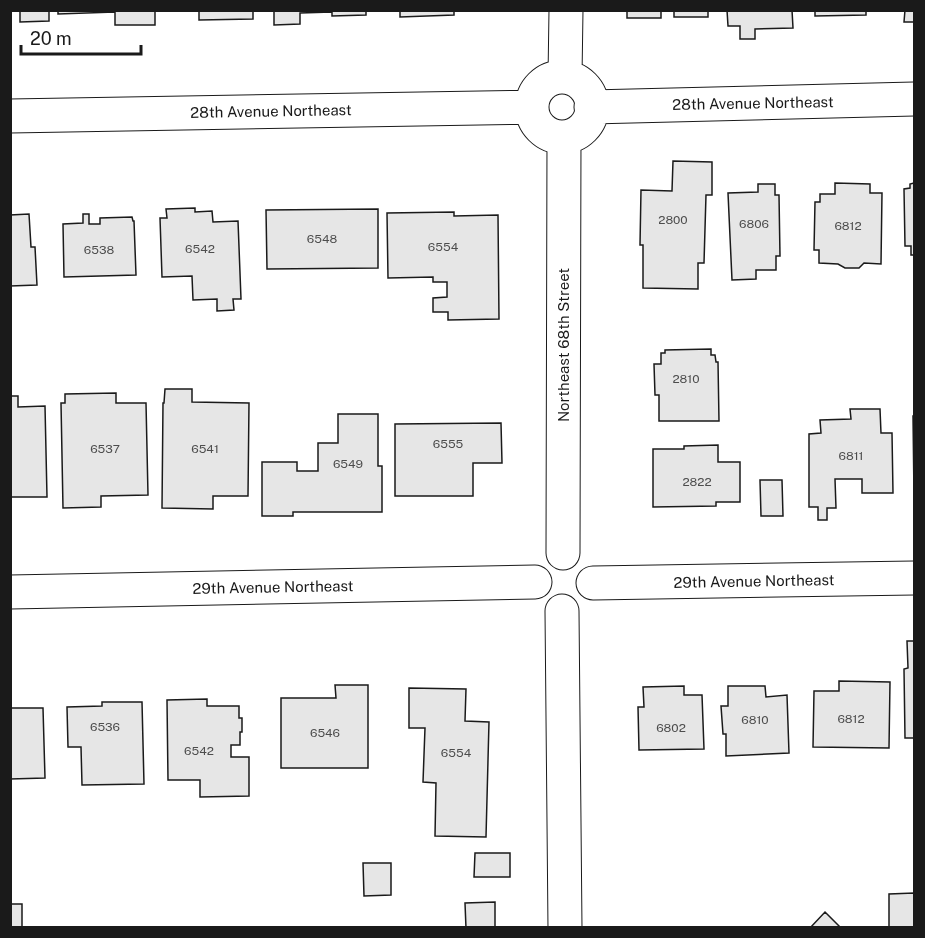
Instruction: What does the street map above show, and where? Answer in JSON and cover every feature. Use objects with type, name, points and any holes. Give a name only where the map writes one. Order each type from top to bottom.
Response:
[{"type":"street","points":[[565,77],[566,10]]},
{"type":"street","points":[[556,77],[565,77],[582,85],[589,93],[592,103],[591,114],[580,131],[571,136],[560,137],[550,135],[542,129],[536,122],[532,107],[534,94],[540,86],[556,77]]},
{"type":"street","name":"28th Avenue Northeast","points":[[591,107],[915,99]]},
{"type":"street","name":"28th Avenue Northeast","points":[[10,116],[532,107]]},
{"type":"street","name":"Northeast 68th Street","points":[[563,553],[564,136]]},
{"type":"street","points":[[563,553],[577,556],[585,562],[591,570],[593,580],[588,599],[581,606],[562,611],[552,609],[544,603],[538,596],[535,582],[538,569],[543,562],[551,556],[563,553]]},
{"type":"street","name":"29th Avenue Northeast","points":[[592,583],[915,578]]},
{"type":"street","name":"29th Avenue Northeast","points":[[10,592],[535,582]]},
{"type":"street","points":[[562,611],[565,927]]},
{"type":"building","points":[[20,10],[49,10],[49,21],[20,22]]},
{"type":"building","points":[[58,10],[155,10],[155,25],[115,25],[115,12],[58,14]]},
{"type":"building","points":[[199,10],[253,10],[253,19],[199,20]]},
{"type":"building","points":[[274,10],[366,10],[366,15],[332,16],[332,12],[300,13],[300,24],[274,25]]},
{"type":"building","points":[[400,10],[454,10],[454,15],[400,17]]},
{"type":"building","points":[[627,10],[661,10],[661,18],[627,18]]},
{"type":"building","points":[[674,10],[708,10],[708,17],[674,17]]},
{"type":"building","points":[[727,10],[792,10],[793,28],[755,29],[755,39],[740,39],[740,26],[728,26]]},
{"type":"building","points":[[815,10],[866,10],[866,15],[815,16]]},
{"type":"building","points":[[905,10],[914,10],[914,22],[904,22]]},
{"type":"building","points":[[673,161],[712,162],[712,195],[706,195],[704,263],[698,263],[698,289],[643,288],[643,245],[640,245],[641,190],[672,191]]},
{"type":"building","points":[[835,183],[870,184],[870,193],[882,193],[881,264],[864,263],[859,268],[845,268],[838,264],[819,263],[819,250],[814,250],[815,202],[820,202],[820,194],[835,194]]},
{"type":"building","points":[[914,183],[914,255],[911,255],[911,246],[905,246],[904,189],[910,188],[910,184]]},
{"type":"building","points":[[758,184],[775,184],[775,195],[779,195],[780,256],[776,256],[776,270],[756,270],[756,279],[732,280],[728,193],[758,192]]},
{"type":"building","points":[[195,208],[195,212],[212,211],[213,222],[238,221],[241,299],[233,299],[234,310],[217,311],[217,299],[193,300],[192,276],[162,277],[160,218],[167,218],[166,209]]},
{"type":"building","points":[[378,209],[378,268],[267,269],[266,210]]},
{"type":"building","points":[[454,212],[454,216],[498,215],[499,319],[448,320],[448,312],[433,312],[433,298],[447,297],[447,282],[433,282],[433,277],[388,278],[387,213]]},
{"type":"building","points":[[29,214],[31,247],[35,247],[37,285],[10,286],[10,215]]},
{"type":"building","points":[[83,214],[89,214],[89,224],[100,224],[100,218],[132,217],[136,275],[64,277],[63,224],[83,223]]},
{"type":"building","points":[[711,349],[711,355],[715,355],[716,362],[718,362],[719,421],[659,421],[659,395],[655,395],[654,364],[661,364],[661,353],[665,353],[665,350]]},
{"type":"building","points":[[165,389],[192,389],[192,402],[249,403],[248,496],[213,496],[213,509],[162,508]]},
{"type":"building","points":[[116,393],[116,403],[146,403],[148,495],[101,496],[101,507],[63,508],[61,403],[65,403],[65,394]]},
{"type":"building","points":[[10,396],[18,396],[18,407],[45,406],[47,497],[10,497]]},
{"type":"building","points":[[850,409],[880,409],[881,433],[892,433],[893,493],[862,493],[862,479],[835,479],[836,508],[827,508],[827,520],[818,520],[818,507],[809,507],[809,434],[821,433],[820,420],[851,419]]},
{"type":"building","points":[[338,414],[378,414],[378,466],[382,466],[382,512],[293,512],[293,516],[262,516],[262,462],[297,462],[297,471],[318,471],[318,443],[338,443]]},
{"type":"building","points":[[913,416],[914,416],[914,495]]},
{"type":"building","points":[[501,423],[502,463],[473,463],[473,496],[395,496],[395,424]]},
{"type":"building","points":[[718,445],[718,462],[740,462],[740,502],[716,502],[716,506],[653,507],[653,449],[684,449],[684,446]]},
{"type":"building","points":[[760,480],[782,480],[783,516],[761,516]]},
{"type":"building","points":[[907,641],[914,641],[914,738],[905,738],[904,669],[908,668]]},
{"type":"building","points":[[839,681],[890,682],[889,748],[813,747],[814,691],[839,691]]},
{"type":"building","points":[[335,685],[368,685],[368,768],[281,768],[281,698],[336,698]]},
{"type":"building","points":[[684,686],[684,695],[702,695],[704,749],[639,750],[638,707],[644,707],[643,687]]},
{"type":"building","points":[[728,686],[765,686],[766,697],[787,695],[789,753],[726,756],[726,734],[723,734],[721,706],[728,706]]},
{"type":"building","points":[[409,688],[466,689],[465,721],[489,722],[486,837],[435,836],[436,783],[423,782],[425,728],[409,728]]},
{"type":"building","points":[[207,699],[207,706],[239,706],[239,718],[242,718],[240,745],[231,745],[231,757],[249,757],[249,796],[200,797],[200,780],[168,780],[167,700]]},
{"type":"building","points":[[102,702],[142,702],[144,784],[82,785],[81,747],[68,747],[67,707],[102,706]]},
{"type":"building","points":[[10,708],[43,708],[45,778],[10,779]]},
{"type":"building","points":[[475,853],[510,853],[510,877],[474,877]]},
{"type":"building","points":[[363,863],[391,863],[391,895],[364,896]]},
{"type":"building","points":[[914,893],[914,928],[889,928],[889,894]]},
{"type":"building","points":[[495,902],[495,928],[466,928],[465,903]]},
{"type":"building","points":[[10,904],[22,904],[22,928],[10,928]]},
{"type":"building","points":[[825,912],[841,928],[810,928]]}]
